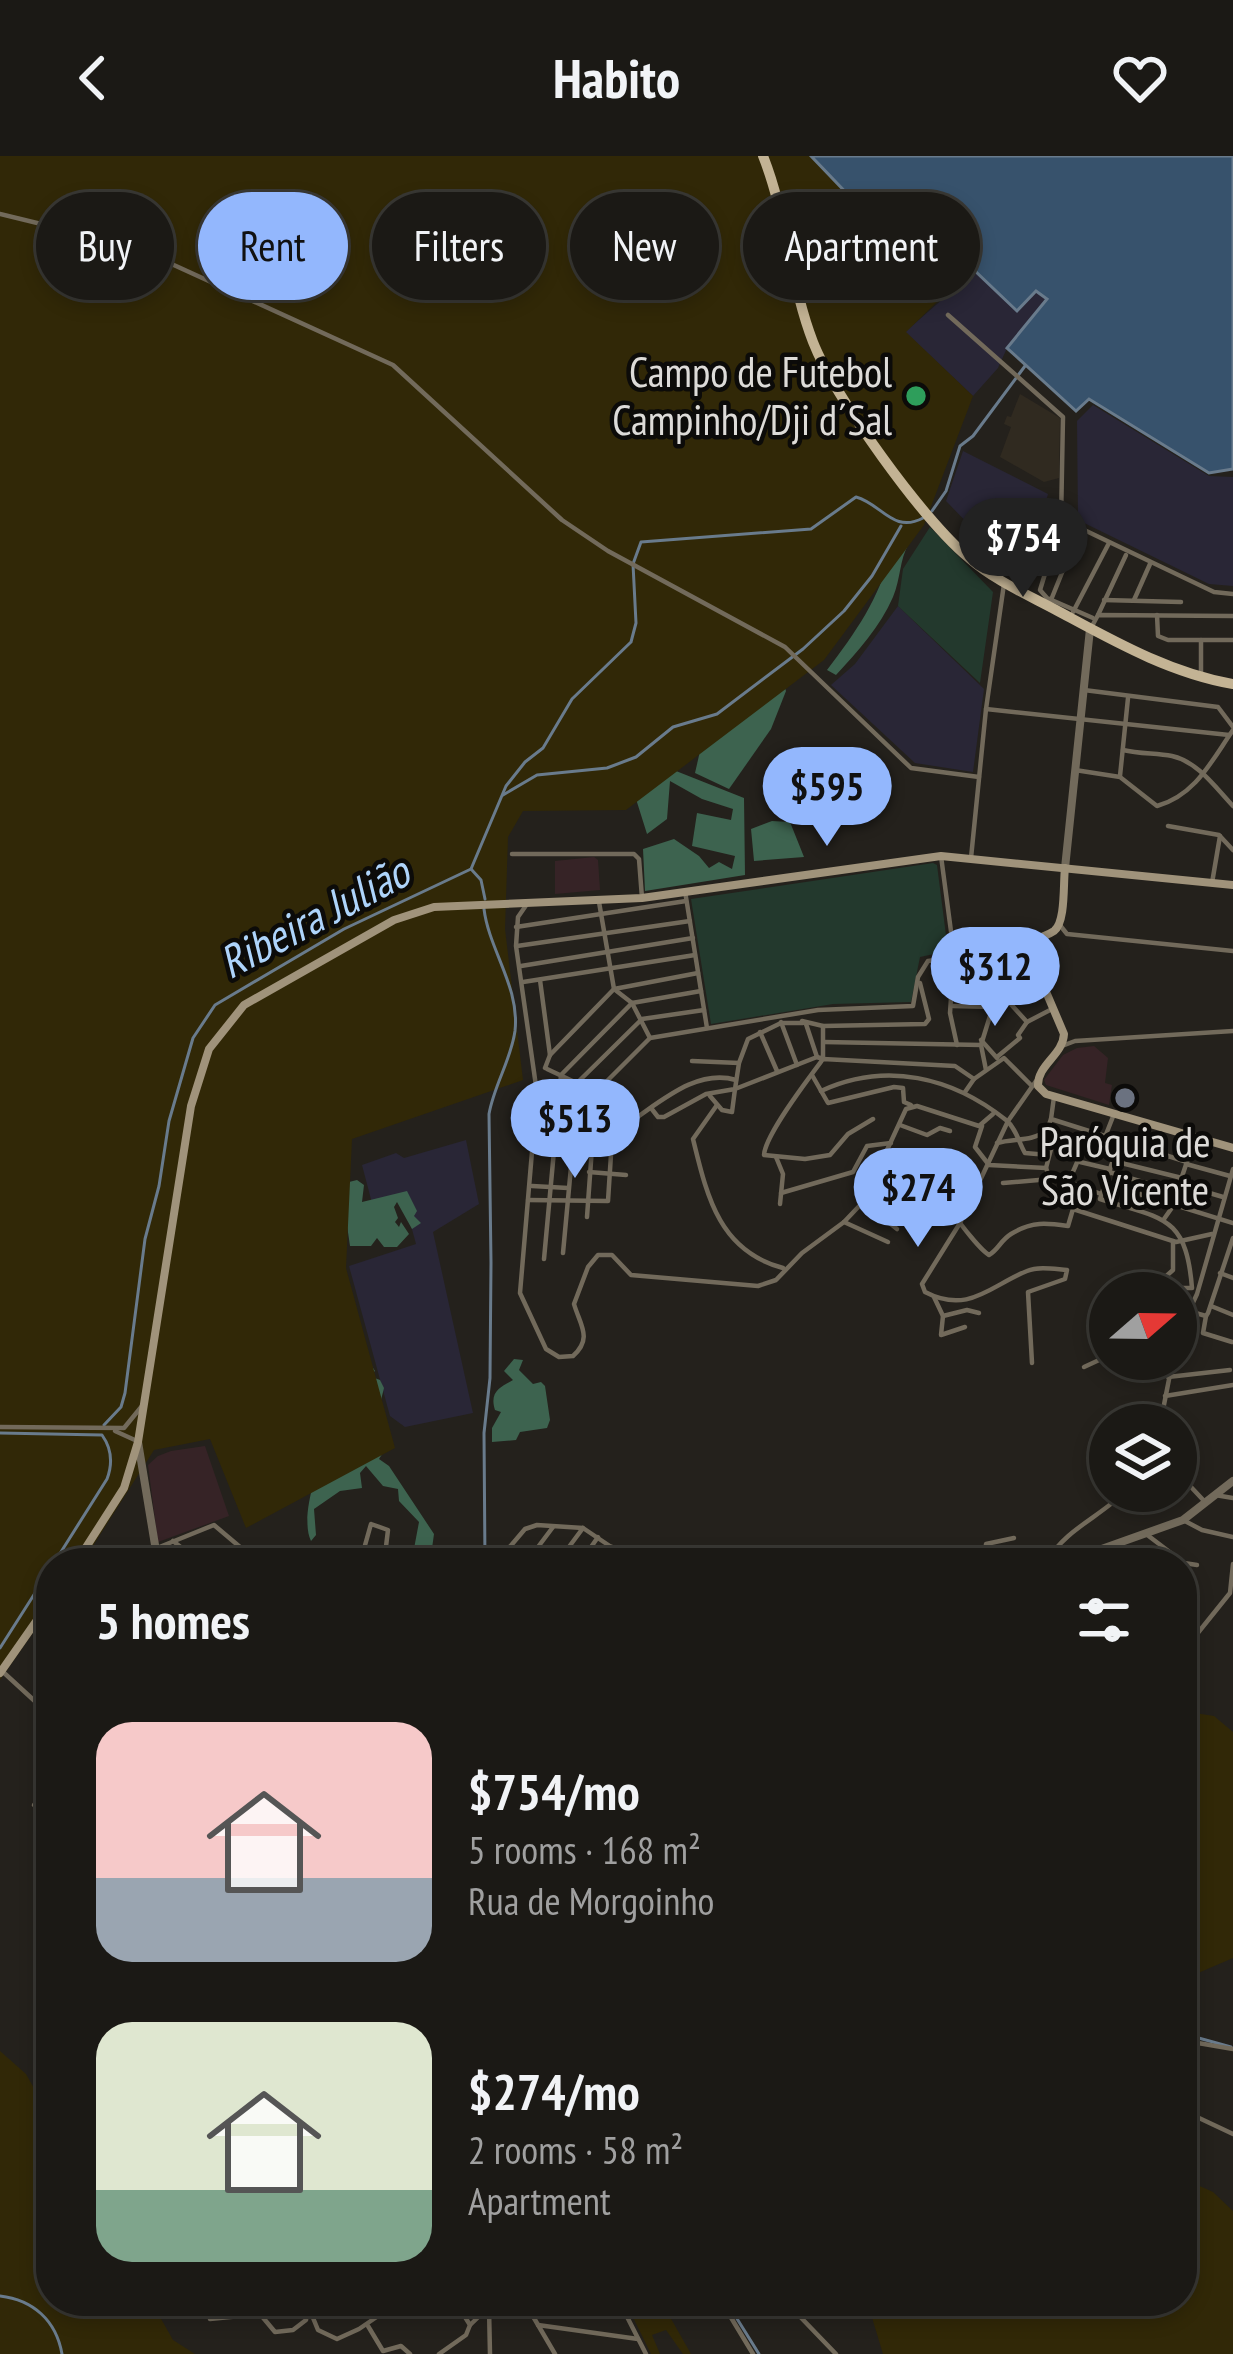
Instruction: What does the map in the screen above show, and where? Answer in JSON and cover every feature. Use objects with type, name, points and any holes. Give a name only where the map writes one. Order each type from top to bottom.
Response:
[{"type":"main road","points":[[763,156],[811,337],[824,369],[946,535],[973,562],[1004,582],[1201,678],[1233,685]]},
{"type":"main road","points":[[86,1548],[124,1488],[138,1442],[191,1106],[204,1061],[217,1037],[248,1002],[394,920],[434,907],[686,896],[941,856],[1233,885]]},
{"type":"main road","points":[[1065,868],[1059,924],[1027,947],[1064,1034],[1062,1046],[1034,1083],[1054,1097],[1233,1148]]},
{"type":"main road","points":[[1,1672],[36,1622]]},
{"type":"street","points":[[0,214],[116,242],[393,364],[562,520],[608,551],[784,647],[911,768],[979,777]]},
{"type":"street","points":[[948,315],[1063,417],[1061,522],[1040,590],[1094,623],[1157,615],[1233,616]]},
{"type":"street","points":[[1061,522],[1214,592],[1233,594]]},
{"type":"street","points":[[1051,600],[1081,528]]},
{"type":"street","points":[[1073,612],[1109,543]]},
{"type":"street","points":[[1065,868],[1094,623],[1128,553]]},
{"type":"street","points":[[1134,600],[1150,564]]},
{"type":"street","points":[[971,858],[1004,582]]},
{"type":"street","points":[[1104,600],[1181,602]]},
{"type":"street","points":[[1157,615],[1158,636],[1168,640],[1233,640]]},
{"type":"street","points":[[1201,640],[1201,678]]},
{"type":"street","points":[[1084,690],[1218,706],[1232,731]]},
{"type":"street","points":[[1120,777],[1128,698]]},
{"type":"street","points":[[986,709],[1232,731]]},
{"type":"street","points":[[1075,770],[1120,777],[1157,806],[1187,792],[1232,731]]},
{"type":"street","points":[[1123,750],[1167,754],[1193,765],[1233,806]]},
{"type":"street","points":[[1193,765],[1211,765]]},
{"type":"street","points":[[1168,826],[1220,836],[1233,850]]},
{"type":"street","points":[[1213,884],[1220,836]]},
{"type":"street","points":[[512,854],[634,854],[639,860],[642,898]]},
{"type":"street","points":[[941,856],[954,954],[950,1013],[957,1045]]},
{"type":"street","points":[[517,927],[686,896],[707,1028]]},
{"type":"street","points":[[599,900],[614,989],[632,1003],[650,1038]]},
{"type":"street","points":[[528,902],[518,917],[516,946],[537,1094],[520,1293],[546,1349],[559,1357],[573,1356],[581,1349],[586,1334],[574,1304],[588,1267],[603,1253],[612,1255],[631,1275],[758,1286],[776,1280],[863,1202],[907,1109],[917,1106]]},
{"type":"street","points":[[516,946],[690,921]]},
{"type":"street","points":[[1059,924],[1066,934],[1233,951]]},
{"type":"street","points":[[518,966],[693,938]]},
{"type":"street","points":[[709,1094],[717,1105],[732,1112],[744,1044],[780,1020],[800,1013],[913,1006],[918,977],[928,961],[1027,947]]},
{"type":"street","points":[[986,1070],[981,1042],[992,1021],[998,990],[994,949]]},
{"type":"street","points":[[522,983],[695,955]]},
{"type":"street","points":[[534,1075],[614,989],[698,973]]},
{"type":"street","points":[[587,1217],[596,1092],[650,1038],[780,1020],[823,1026],[926,1024],[918,977]]},
{"type":"street","points":[[540,980],[550,1055]]},
{"type":"street","points":[[998,990],[1027,1022]]},
{"type":"street","points":[[544,1259],[561,1075],[632,1003],[701,991]]},
{"type":"street","points":[[953,1006],[993,1006]]},
{"type":"street","points":[[965,1092],[1020,1039],[1027,1022],[1052,1009]]},
{"type":"street","points":[[563,1253],[579,1081],[642,1019],[704,1010]]},
{"type":"street","points":[[800,1013],[820,1058]]},
{"type":"street","points":[[780,1020],[797,1065]]},
{"type":"street","points":[[823,1026],[820,1058],[785,1118],[770,1134],[764,1156],[830,1155],[848,1134],[873,1119]]},
{"type":"street","points":[[1062,1046],[1075,1041],[1233,1031]]},
{"type":"street","points":[[760,1032],[778,1073]]},
{"type":"street","points":[[1064,1034],[1075,1041]]},
{"type":"street","points":[[824,1042],[981,1042]]},
{"type":"street","points":[[981,1042],[998,1059]]},
{"type":"street","points":[[651,1108],[664,1117],[709,1094],[735,1090],[820,1058],[956,1066],[974,1079]]},
{"type":"street","points":[[998,1059],[1004,1058],[1034,1083],[995,1144],[960,1223],[922,1284],[934,1297],[980,1299],[1031,1269],[1067,1270],[1065,1279],[1028,1292],[1032,1363]]},
{"type":"street","points":[[692,1061],[739,1063]]},
{"type":"street","points":[[545,1068],[596,1092]]},
{"type":"street","points":[[812,1075],[830,1103],[903,1088],[904,1102],[979,1126],[993,1114]]},
{"type":"street","points":[[821,1091],[844,1080],[876,1075],[919,1078],[965,1092],[1008,1121],[1024,1153],[1024,1167]]},
{"type":"street","points":[[636,1118],[669,1095],[710,1077],[736,1079]]},
{"type":"street","points":[[995,1144],[1017,1137],[1031,1139],[1047,1130],[1054,1097]]},
{"type":"street","points":[[717,1105],[693,1142],[721,1229],[767,1264],[785,1268]]},
{"type":"street","points":[[1105,1137],[1114,1114]]},
{"type":"street","points":[[1051,1119],[1232,1173],[1197,1287]]},
{"type":"street","points":[[984,1122],[975,1147],[988,1165]]},
{"type":"street","points":[[900,1125],[927,1135],[940,1128],[950,1131]]},
{"type":"street","points":[[1047,1130],[1054,1138],[1046,1168],[1050,1179]]},
{"type":"street","points":[[1069,1181],[1085,1130]]},
{"type":"street","points":[[528,1200],[608,1201],[612,1139],[592,1133]]},
{"type":"street","points":[[1164,1219],[1195,1138]]},
{"type":"street","points":[[533,1142],[591,1146]]},
{"type":"street","points":[[1119,1142],[1100,1199],[1164,1219],[1177,1229],[1171,1272]]},
{"type":"street","points":[[781,1193],[853,1172],[867,1146],[892,1143]]},
{"type":"street","points":[[1024,1153],[1048,1155]]},
{"type":"street","points":[[776,1157],[783,1174],[780,1204]]},
{"type":"street","points":[[1078,1161],[1223,1197]]},
{"type":"street","points":[[1113,1161],[1179,1185]]},
{"type":"street","points":[[988,1165],[1046,1168]]},
{"type":"street","points":[[589,1172],[626,1174]]},
{"type":"street","points":[[1003,1183],[1069,1181],[1101,1194]]},
{"type":"street","points":[[1105,1184],[1233,1223]]},
{"type":"street","points":[[530,1186],[568,1188]]},
{"type":"street","points":[[863,1202],[897,1229]]},
{"type":"street","points":[[960,1223],[989,1255],[1012,1233],[1042,1220],[1068,1226],[1073,1209],[1177,1242],[1187,1250],[1189,1272]]},
{"type":"street","points":[[844,1222],[888,1242]]},
{"type":"street","points":[[1177,1242],[1212,1234]]},
{"type":"street","points":[[1232,1342],[1202,1334],[1233,1238]]},
{"type":"street","points":[[1220,1274],[1233,1278]]},
{"type":"street","points":[[934,1297],[943,1316],[941,1335],[965,1327]]},
{"type":"street","points":[[1211,1306],[1233,1315]]},
{"type":"street","points":[[943,1316],[967,1310],[979,1313]]},
{"type":"street","points":[[1197,1314],[1206,1316]]},
{"type":"street","points":[[1084,1367],[1089,1365]]},
{"type":"street","points":[[1197,1374],[1230,1370]]},
{"type":"street","points":[[1164,1404],[1168,1380]]},
{"type":"street","points":[[1165,1396],[1233,1384]]},
{"type":"street","points":[[0,1427],[109,1430],[132,1422],[142,1406]]},
{"type":"street","points":[[109,1430],[138,1442],[156,1548]]},
{"type":"street","points":[[1093,1548],[1183,1520],[1233,1481]]},
{"type":"street","points":[[1197,1493],[1206,1503]]},
{"type":"street","points":[[1215,1495],[1233,1498]]},
{"type":"street","points":[[1060,1548],[1066,1537],[1103,1512]]},
{"type":"street","points":[[1183,1520],[1233,1537]]},
{"type":"street","points":[[364,1548],[371,1524],[388,1530],[386,1548]]},
{"type":"street","points":[[158,1548],[214,1525],[241,1548]]},
{"type":"street","points":[[536,1548],[553,1527]]},
{"type":"street","points":[[509,1548],[525,1528],[553,1527],[583,1528],[612,1547]]},
{"type":"street","points":[[568,1548],[583,1528]]},
{"type":"street","points":[[1144,1532],[1165,1548]]},
{"type":"street","points":[[1060,1548],[1066,1537]]},
{"type":"street","points":[[591,1548],[598,1538]]},
{"type":"street","points":[[988,1548],[989,1542],[1014,1538]]},
{"type":"street","points":[[173,1541],[182,1548]]},
{"type":"street","points":[[1197,1634],[1230,1593],[1233,1564]]},
{"type":"street","points":[[1,1672],[36,1703]]},
{"type":"street","points":[[1197,2056],[1198,2043],[1232,2047]]},
{"type":"street","points":[[1197,2117],[1233,2134]]},
{"type":"street","points":[[210,2319],[240,2316]]},
{"type":"street","points":[[262,2316],[275,2332],[293,2330],[307,2316]]},
{"type":"street","points":[[313,2316],[318,2330],[338,2339],[379,2316]]},
{"type":"street","points":[[464,2316],[470,2325]]},
{"type":"street","points":[[439,2354],[466,2335],[480,2316]]},
{"type":"street","points":[[488,2352],[489,2316]]},
{"type":"street","points":[[533,2316],[555,2354]]},
{"type":"street","points":[[627,2316],[646,2354]]},
{"type":"street","points":[[731,2316],[753,2354]]},
{"type":"street","points":[[799,2316],[836,2354]]},
{"type":"street","points":[[367,2325],[383,2351],[401,2346],[410,2354]]},
{"type":"street","points":[[538,2325],[638,2338]]},
{"type":"shaded area","points":[[980,276],[1017,311],[1037,290],[1047,300],[973,396],[905,332],[942,300],[980,300]]},
{"type":"shaded area","points":[[1020,394],[1060,418],[1059,478],[1044,482],[1000,457],[1011,427],[1004,424]]},
{"type":"shaded area","points":[[1093,405],[1209,476],[1233,477],[1233,586],[1209,584],[1078,520],[1077,421]]},
{"type":"shaded area","points":[[963,451],[1048,494],[1024,578],[978,552],[979,535],[946,501]]},
{"type":"shaded area","points":[[898,606],[984,689],[973,772],[915,763],[831,685],[855,664]]},
{"type":"shaded area","points":[[594,857],[600,890],[555,894],[555,861]]},
{"type":"shaded area","points":[[1094,1046],[1108,1058],[1109,1105],[1046,1085],[1044,1080],[1063,1055]]},
{"type":"shaded area","points":[[466,1140],[479,1204],[433,1232],[473,1413],[405,1427],[390,1416],[349,1266],[416,1244],[403,1196],[372,1203],[362,1165],[396,1153],[404,1158]]},
{"type":"shaded area","points":[[205,1446],[229,1516],[158,1542],[148,1465],[171,1451]]},
{"type":"green space","points":[[930,527],[993,592],[980,683],[898,606],[903,569]]},
{"type":"green space","points":[[909,543],[896,590],[882,618],[836,675],[827,670],[865,614],[891,552]]},
{"type":"green space","points":[[780,672],[786,691],[771,729],[729,789],[695,773],[703,738]]},
{"type":"green space","points":[[671,769],[744,798],[745,875],[645,891],[643,849],[674,839],[709,868],[719,862],[732,869],[735,856],[692,846],[697,813],[731,820],[733,809],[670,781],[667,819],[647,834],[636,799]]},
{"type":"green space","points":[[772,821],[790,822],[804,857],[754,861],[751,829]]},
{"type":"green space","points":[[937,865],[948,951],[920,957],[911,1002],[833,1004],[711,1024],[691,899]]},
{"type":"green space","points":[[357,1180],[364,1185],[362,1202],[407,1191],[417,1211],[414,1216],[421,1223],[412,1229],[397,1202],[395,1222],[399,1227],[401,1222],[409,1234],[397,1247],[384,1247],[377,1238],[371,1246],[350,1246],[341,1184]]},
{"type":"green space","points":[[363,1352],[375,1371],[369,1376],[380,1380],[384,1388],[379,1408],[384,1451],[379,1459],[389,1466],[434,1534],[432,1548],[414,1548],[419,1522],[399,1501],[398,1489],[383,1486],[366,1466],[360,1473],[362,1488],[340,1491],[314,1509],[316,1535],[311,1541],[309,1502]]},
{"type":"green space","points":[[514,1359],[523,1360],[519,1370],[533,1384],[545,1386],[550,1420],[547,1428],[520,1432],[516,1440],[492,1442],[492,1428],[501,1412],[495,1410],[494,1398],[497,1390],[513,1380],[504,1371]]},
{"type":"sand","points":[[0,156],[811,156],[845,192],[743,192],[743,300],[939,300],[906,332],[973,396],[924,525],[824,660],[626,810],[523,811],[508,837],[505,929],[523,1080],[352,1139],[346,1268],[395,1448],[246,1528],[210,1439],[154,1450],[92,1548],[36,1548],[36,1628],[0,1680]]},
{"type":"sand","points":[[1197,1713],[1214,1716],[1233,1732],[1233,1958],[1197,1974]]},
{"type":"sand","points":[[0,2051],[26,2074],[36,2092],[36,2316],[159,2316],[173,2340],[195,2354],[0,2354]]},
{"type":"sand","points":[[1197,2185],[1233,2211],[1233,2354],[883,2354],[872,2316],[1197,2316]]},
{"type":"sand","points":[[632,2316],[669,2316],[691,2354],[683,2354],[666,2330],[652,2335],[660,2354],[651,2354]]},
{"type":"water","points":[[811,156],[1233,156],[1233,469],[1209,473],[1089,399],[1076,411],[1007,348],[1047,299],[1036,291],[1017,311],[980,276],[980,192],[845,192]]},
{"type":"waterway","points":[[932,511],[946,491],[960,446],[973,436],[1025,366]]},
{"type":"waterway","name":"Ribeira Julião","points":[[104,1425],[121,1407],[125,1393],[145,1239],[169,1121],[193,1038],[215,1005],[344,929],[471,869],[506,786],[543,748],[572,699],[631,642],[636,623],[633,564],[641,542],[811,529],[856,497],[895,520],[923,518]]},
{"type":"waterway","points":[[503,795],[537,775],[607,768],[636,757],[673,727],[717,714],[803,649],[844,611],[872,576],[901,526]]},
{"type":"waterway","points":[[471,869],[481,880],[485,899]]},
{"type":"waterway","points":[[484,909],[515,1015],[513,1042],[489,1114],[485,1548]]},
{"type":"waterway","name":"Ribeira Julião","points":[[0,1433],[102,1435],[111,1462],[107,1479],[63,1548]]},
{"type":"waterway","name":"Ribeira Julião","points":[[0,1648],[36,1592]]},
{"type":"waterway","points":[[1197,2038],[1231,2047]]},
{"type":"waterway","points":[[0,2296],[36,2310]]},
{"type":"waterway","points":[[43,2316],[62,2354]]},
{"type":"waterway","points":[[735,2316],[759,2354]]},
{"type":"place","name":"Campo de Futebol Campinho/Dji d´Sal","points":[[916,396]]},
{"type":"place","name":"Paróquia de São Vicente","points":[[1125,1098]]}]
